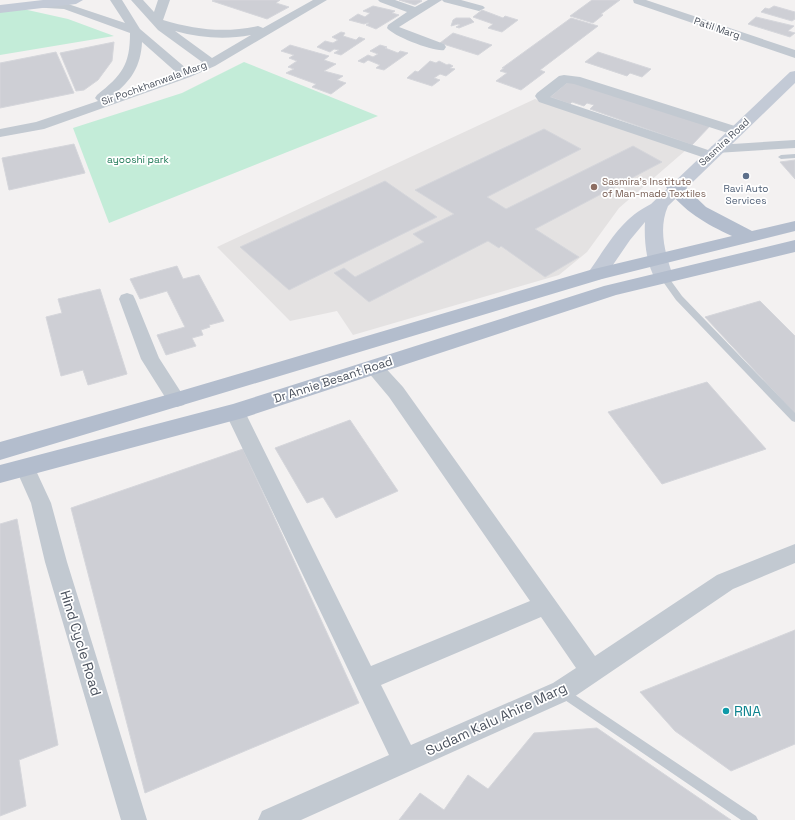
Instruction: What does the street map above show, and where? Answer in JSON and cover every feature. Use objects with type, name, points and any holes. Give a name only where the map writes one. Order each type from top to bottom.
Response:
[{"type":"main road","points":[[676,188],[683,198],[697,210],[750,237]]},
{"type":"main road","points":[[660,267],[750,237],[795,226]]},
{"type":"main road","points":[[660,267],[795,246]]},
{"type":"main road","name":"Dr Annie Besant Road","points":[[0,451],[380,340],[597,274],[660,267]]},
{"type":"main road","name":"Dr Annie Besant Road","points":[[0,474],[235,412],[611,290],[660,267]]},
{"type":"main road","points":[[380,340],[398,360]]},
{"type":"street","points":[[0,9],[32,2],[76,0]]},
{"type":"street","points":[[116,0],[136,31],[186,74]]},
{"type":"street","points":[[137,0],[157,22],[211,63]]},
{"type":"street","points":[[157,22],[164,0]]},
{"type":"street","name":"Sir Pochkhanwala Marg","points":[[0,133],[39,126],[91,106],[186,74],[211,63],[321,0]]},
{"type":"street","points":[[384,0],[416,11]]},
{"type":"street","points":[[436,0],[394,25],[393,28],[398,32],[440,47]]},
{"type":"street","points":[[448,0],[479,8]]},
{"type":"street","name":"Patil Marg","points":[[638,1],[795,54]]},
{"type":"street","points":[[32,2],[65,6],[136,31]]},
{"type":"street","points":[[157,22],[199,34],[212,35],[239,35],[277,26]]},
{"type":"street","points":[[91,106],[122,82],[134,64],[137,48],[136,31]]},
{"type":"street","name":"Sasmira Road","points":[[597,274],[623,236],[640,217],[657,208],[676,188],[795,75]]},
{"type":"street","points":[[736,131],[575,80],[564,79],[542,96],[544,99],[714,152],[795,144]]},
{"type":"street","points":[[657,208],[654,220],[660,267]]},
{"type":"street","points":[[127,299],[150,359],[177,400]]},
{"type":"street","points":[[374,367],[396,392],[592,671]]},
{"type":"street","points":[[235,412],[405,761]]},
{"type":"street","name":"Hind Cycle Road","points":[[25,467],[41,503],[59,569],[134,820]]},
{"type":"street","name":"Sudam Kalu Ahire Marg","points":[[271,820],[562,691],[725,582],[793,555]]},
{"type":"street","points":[[366,680],[546,606]]},
{"type":"lane","points":[[781,157],[795,156]]},
{"type":"lane","points":[[660,267],[679,298],[795,419]]},
{"type":"lane","points":[[562,691],[752,820]]},
{"type":"shaded area","points":[[535,99],[686,150],[619,208],[587,252],[559,275],[353,335],[337,311],[290,321],[217,247]]},
{"type":"green space","points":[[23,9],[68,19],[114,36],[0,55],[0,12]]},
{"type":"green space","name":"ayooshi park","points":[[244,62],[378,116],[109,223],[73,128],[182,93]]},
{"type":"building","points":[[280,0],[276,3],[289,7],[267,19],[212,1]]},
{"type":"building","points":[[399,0],[420,0],[422,1],[415,5]]},
{"type":"building","points":[[592,0],[620,0],[601,14],[603,15],[593,23],[570,16]]},
{"type":"building","points":[[373,6],[395,11],[392,13],[399,15],[376,29],[366,25],[369,23],[364,24],[349,20],[358,14],[365,17],[370,13],[363,11]]},
{"type":"building","points":[[774,6],[795,12],[795,19],[792,21],[761,12],[765,8],[769,9]]},
{"type":"building","points":[[482,10],[503,18],[505,16],[518,20],[502,32],[488,28],[493,24],[473,17]]},
{"type":"building","points":[[756,17],[794,26],[788,31],[795,33],[790,37],[748,24]]},
{"type":"building","points":[[456,18],[470,18],[474,22],[459,28],[456,27],[460,25],[458,24],[451,26],[453,20]]},
{"type":"building","points":[[571,18],[598,26],[540,70],[545,72],[521,90],[496,81],[507,73],[500,71],[504,68],[502,68]]},
{"type":"building","points":[[341,32],[345,33],[343,36],[356,40],[359,37],[365,39],[341,55],[334,53],[339,50],[334,49],[330,52],[317,47],[325,41],[333,43],[338,40],[332,37]]},
{"type":"building","points":[[453,33],[492,45],[478,55],[440,43]]},
{"type":"building","points":[[114,42],[112,61],[98,80],[84,90],[76,91],[60,53]]},
{"type":"building","points":[[290,45],[329,56],[324,60],[336,64],[324,71],[343,76],[337,80],[346,83],[331,94],[312,87],[316,84],[286,73],[294,69],[288,67],[297,61],[289,58],[294,55],[281,51]]},
{"type":"building","points":[[380,45],[398,53],[400,51],[408,53],[384,70],[376,68],[380,65],[368,60],[364,63],[358,61],[368,55],[373,57],[378,54],[370,51]]},
{"type":"building","points":[[56,52],[74,93],[0,108],[0,63]]},
{"type":"building","points":[[598,52],[651,69],[642,77],[630,73],[627,76],[585,62]]},
{"type":"building","points":[[430,61],[436,63],[439,61],[447,65],[449,64],[453,66],[450,68],[455,69],[446,76],[440,74],[434,78],[440,80],[432,86],[407,78],[415,71],[418,72]]},
{"type":"building","points":[[569,81],[711,125],[692,145],[590,109],[594,105],[587,103],[584,106],[572,102],[570,104],[550,97]]},
{"type":"building","points":[[544,129],[581,149],[487,197],[506,209],[633,146],[662,162],[535,229],[579,257],[545,277],[501,246],[499,248],[488,241],[369,302],[334,273],[344,268],[355,277],[424,242],[413,234],[454,214],[415,190]]},
{"type":"building","points":[[74,144],[85,173],[9,190],[2,158]]},
{"type":"building","points":[[795,160],[795,179],[780,162]]},
{"type":"building","points":[[385,181],[437,217],[289,290],[240,247]]},
{"type":"building","points":[[177,266],[183,279],[199,275],[224,321],[209,325],[210,327],[201,330],[203,335],[192,338],[196,346],[166,355],[157,335],[185,327],[167,291],[140,299],[130,279]]},
{"type":"building","points":[[100,289],[127,374],[88,385],[83,370],[61,376],[46,317],[62,313],[58,299]]},
{"type":"building","points":[[760,301],[795,336],[795,414],[705,317]]},
{"type":"building","points":[[707,382],[766,449],[662,484],[608,412]]},
{"type":"building","points":[[350,420],[398,491],[336,518],[323,497],[307,503],[275,448]]},
{"type":"building","points":[[243,449],[359,703],[145,793],[71,508]]},
{"type":"building","points":[[17,519],[58,745],[19,760],[26,806],[0,816],[0,524]]},
{"type":"building","name":"RNA","points":[[795,630],[795,744],[731,771],[675,731],[640,692]]},
{"type":"building","points":[[597,728],[731,820],[399,820],[420,793],[444,810],[468,775],[488,789],[534,733]]},
{"type":"place","name":"Ravi Auto Services","points":[[746,176]]},
{"type":"place","name":"Sasmira's Institute of Man-made Textiles","points":[[594,187]]},
{"type":"place","name":"RNA","points":[[726,711]]}]
